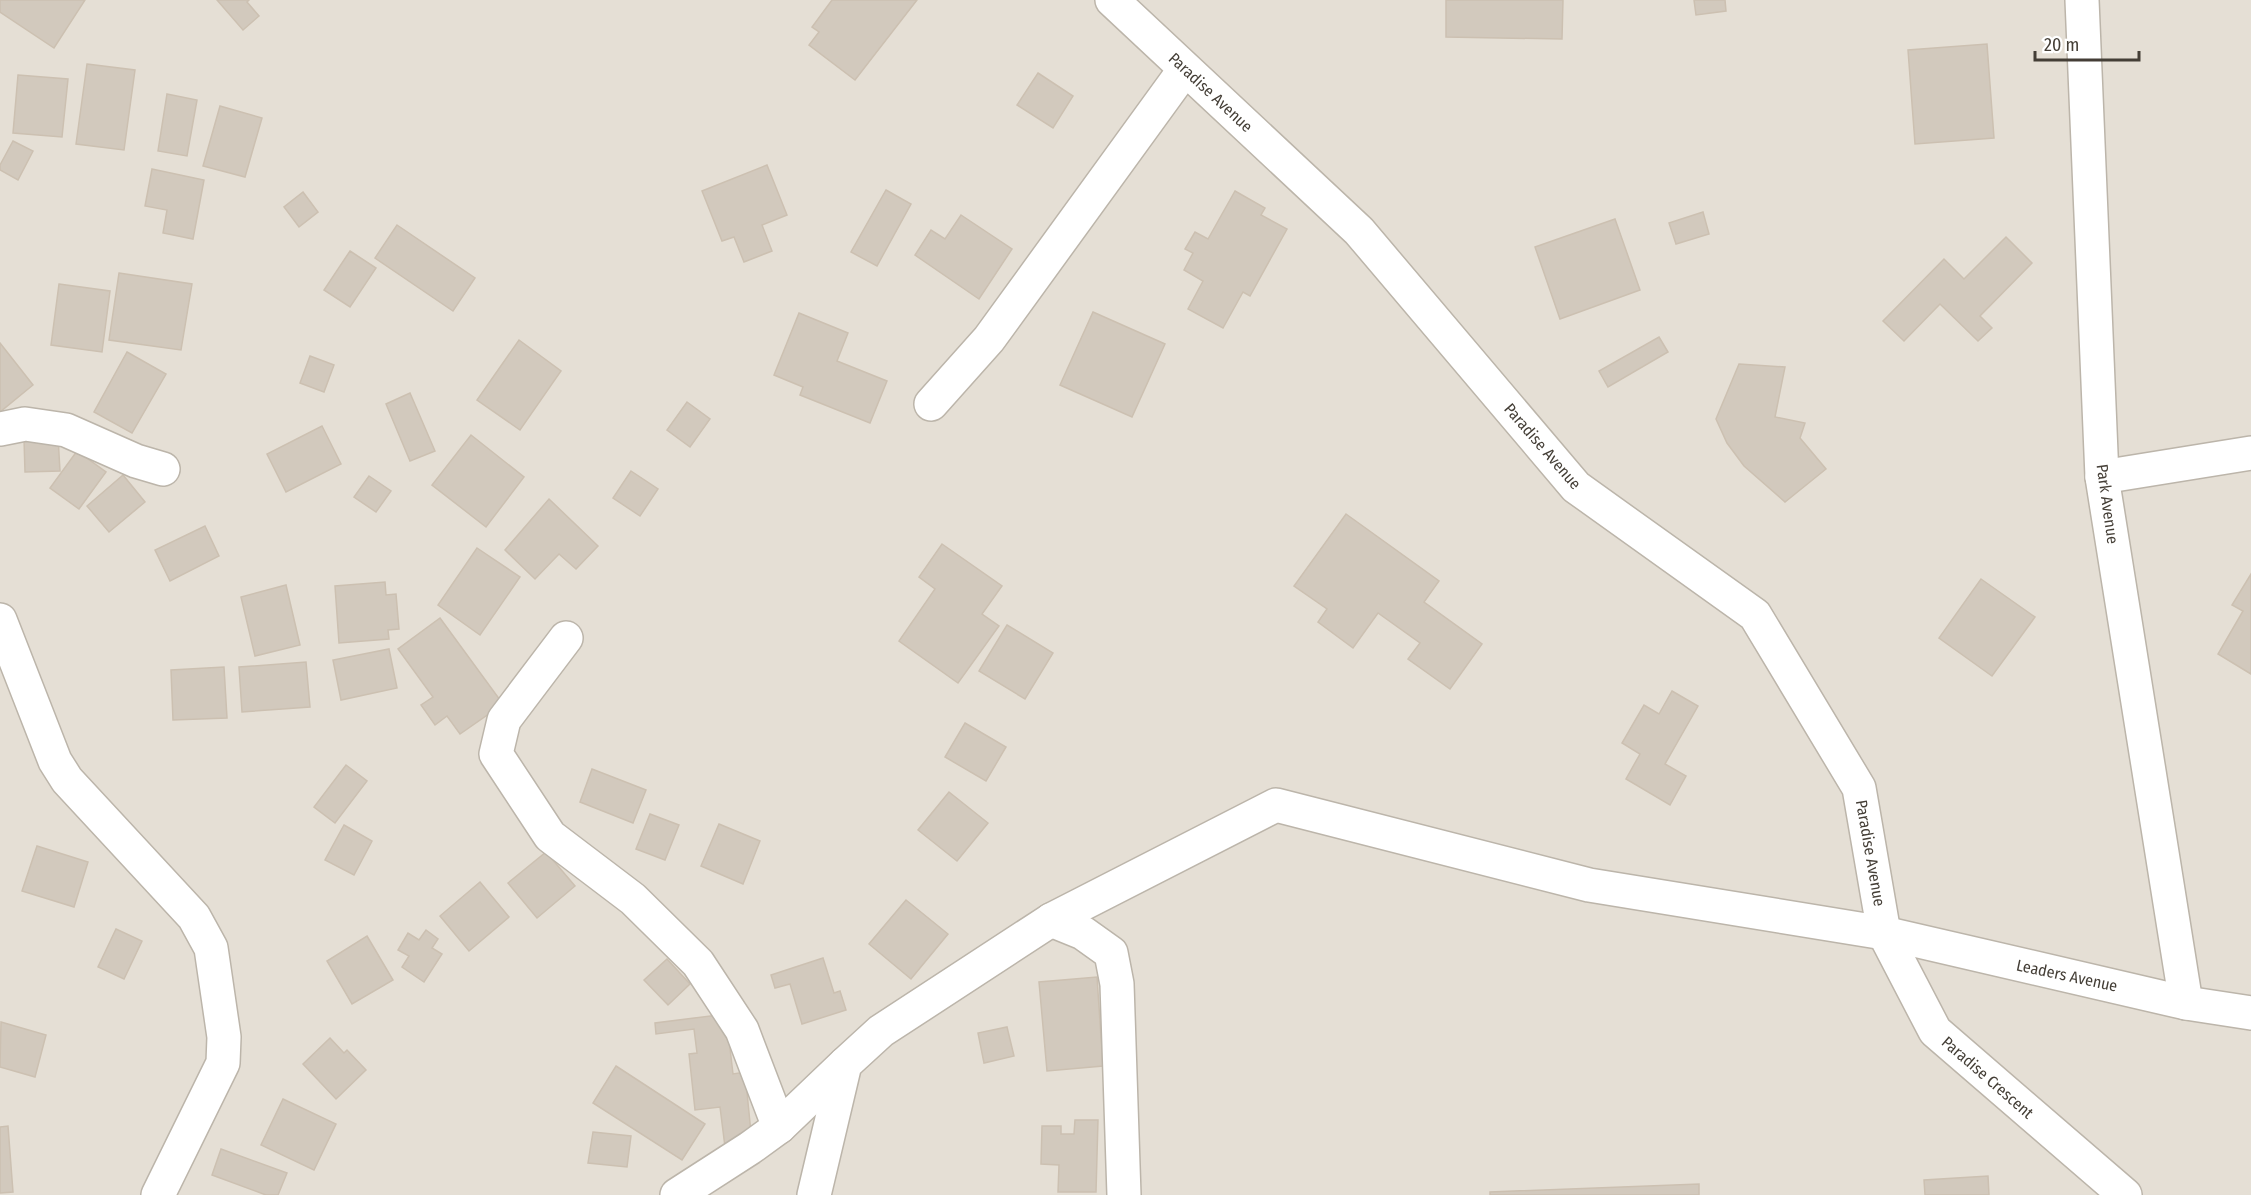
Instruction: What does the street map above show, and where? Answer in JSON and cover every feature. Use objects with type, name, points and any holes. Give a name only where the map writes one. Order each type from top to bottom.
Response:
[{"type":"street","name":"Paradise Avenue","points":[[1112,0],[1359,231],[1576,488],[1755,615],[1859,788],[1884,933]]},
{"type":"street","name":"Park Avenue","points":[[2082,0],[2102,477],[2186,1003]]},
{"type":"street","points":[[932,404],[989,339],[1185,69]]},
{"type":"street","points":[[0,429],[25,424],[66,430],[136,461],[163,468]]},
{"type":"street","points":[[2102,477],[2251,453]]},
{"type":"street","points":[[0,621],[55,761],[67,780],[194,917],[211,948],[224,1037],[223,1063],[158,1195]]},
{"type":"street","points":[[566,638],[504,720],[496,754],[550,836],[633,899],[698,963],[742,1030],[779,1127]]},
{"type":"street","name":"Leaders Avenue","points":[[677,1195],[779,1127],[880,1031],[1051,920],[1276,804],[1589,885],[1884,933],[2186,1003],[2251,1013]]},
{"type":"street","points":[[1051,920],[1083,933],[1111,953],[1117,984],[1124,1195]]},
{"type":"street","name":"Paradise Crescent","points":[[1884,933],[1935,1031],[2125,1195]]},
{"type":"street","points":[[814,1195],[845,1064]]},
{"type":"shaded area","points":[[0,0],[2251,0],[2251,1195],[0,1195]]},
{"type":"building","points":[[0,0],[85,0],[54,48],[0,12]]},
{"type":"building","points":[[217,0],[249,0],[247,2],[259,16],[243,30]]},
{"type":"building","points":[[832,0],[917,0],[855,80],[809,45],[819,32],[812,27]]},
{"type":"building","points":[[1446,0],[1563,0],[1562,39],[1446,37]]},
{"type":"building","points":[[1694,0],[1725,0],[1726,11],[1696,15]]},
{"type":"building","points":[[1987,44],[1994,138],[1915,144],[1908,50]]},
{"type":"building","points":[[87,64],[135,70],[124,150],[76,144]]},
{"type":"building","points":[[1038,73],[1073,96],[1053,128],[1017,105]]},
{"type":"building","points":[[18,75],[68,79],[62,137],[13,133]]},
{"type":"building","points":[[167,94],[197,100],[187,156],[158,151]]},
{"type":"building","points":[[220,106],[262,118],[245,177],[203,166]]},
{"type":"building","points":[[13,141],[33,151],[18,180],[0,170],[0,165]]},
{"type":"building","points":[[767,165],[787,215],[762,225],[772,251],[744,262],[734,237],[722,241],[702,191]]},
{"type":"building","points":[[152,169],[204,180],[193,239],[163,233],[167,210],[145,206]]},
{"type":"building","points":[[886,190],[911,204],[877,266],[851,252]]},
{"type":"building","points":[[1235,191],[1265,208],[1261,215],[1287,229],[1250,296],[1243,292],[1223,328],[1188,309],[1203,281],[1184,270],[1193,253],[1185,249],[1195,232],[1208,239]]},
{"type":"building","points":[[303,192],[318,212],[299,227],[284,207]]},
{"type":"building","points":[[1703,212],[1709,234],[1676,244],[1669,223]]},
{"type":"building","points":[[961,215],[1012,249],[979,299],[915,255],[931,230],[945,239]]},
{"type":"building","points":[[1615,219],[1640,290],[1560,319],[1535,247]]},
{"type":"building","points":[[397,225],[475,278],[453,311],[375,258]]},
{"type":"building","points":[[2006,237],[2032,263],[1980,316],[1992,328],[1978,341],[1940,304],[1904,341],[1883,321],[1944,259],[1964,279]]},
{"type":"building","points":[[350,251],[376,268],[350,307],[324,290]]},
{"type":"building","points":[[119,273],[192,284],[181,350],[109,340]]},
{"type":"building","points":[[59,284],[110,291],[102,352],[51,345]]},
{"type":"building","points":[[1093,312],[1165,344],[1132,417],[1060,385]]},
{"type":"building","points":[[799,313],[848,333],[837,361],[887,381],[870,423],[800,395],[803,387],[774,375]]},
{"type":"building","points":[[1659,337],[1668,352],[1608,387],[1599,371]]},
{"type":"building","points":[[519,340],[561,371],[520,430],[477,400]]},
{"type":"building","points":[[0,343],[33,385],[0,412]]},
{"type":"building","points":[[127,352],[166,374],[132,433],[94,412]]},
{"type":"building","points":[[310,356],[334,365],[324,392],[300,383]]},
{"type":"building","points":[[1739,364],[1785,367],[1775,417],[1805,423],[1800,438],[1826,469],[1785,502],[1744,466],[1727,443],[1716,419]]},
{"type":"building","points":[[410,393],[435,451],[410,461],[386,404]]},
{"type":"building","points":[[687,402],[710,419],[690,447],[667,430]]},
{"type":"building","points":[[322,426],[341,464],[286,492],[267,454]]},
{"type":"building","points":[[471,435],[524,477],[486,527],[432,485]]},
{"type":"building","points":[[58,437],[60,471],[25,472],[24,439]]},
{"type":"building","points":[[77,451],[106,472],[79,509],[50,488]]},
{"type":"building","points":[[631,471],[658,489],[640,516],[613,498]]},
{"type":"building","points":[[123,475],[145,502],[109,532],[87,506]]},
{"type":"building","points":[[369,476],[391,491],[376,512],[354,497]]},
{"type":"building","points":[[549,499],[598,546],[576,569],[559,554],[535,579],[505,550]]},
{"type":"building","points":[[1346,514],[1439,581],[1424,602],[1482,644],[1450,689],[1408,659],[1420,643],[1378,613],[1353,648],[1318,622],[1327,609],[1294,586]]},
{"type":"building","points":[[205,526],[219,556],[170,581],[155,550]]},
{"type":"building","points":[[942,544],[1002,586],[982,614],[999,626],[958,683],[899,641],[935,589],[919,577]]},
{"type":"building","points":[[477,548],[520,577],[480,635],[438,605]]},
{"type":"building","points":[[2251,574],[2251,674],[2218,654],[2243,611],[2232,605]]},
{"type":"building","points":[[1981,579],[2035,617],[1992,676],[1939,638]]},
{"type":"building","points":[[385,582],[386,595],[396,594],[399,629],[388,630],[389,639],[339,643],[335,586]]},
{"type":"building","points":[[286,585],[300,645],[255,656],[241,597]]},
{"type":"building","points":[[440,618],[503,704],[460,734],[447,716],[435,725],[421,705],[433,697],[398,649]]},
{"type":"building","points":[[1007,625],[1053,653],[1025,699],[979,671]]},
{"type":"building","points":[[389,649],[397,688],[341,700],[333,660]]},
{"type":"building","points":[[306,662],[310,707],[242,712],[239,667]]},
{"type":"building","points":[[224,667],[227,718],[173,720],[171,670]]},
{"type":"building","points":[[1672,691],[1698,706],[1665,764],[1686,776],[1670,805],[1626,779],[1640,754],[1622,743],[1644,705],[1659,714]]},
{"type":"building","points":[[965,723],[1006,747],[986,781],[945,757]]},
{"type":"building","points":[[346,765],[367,781],[335,823],[314,807]]},
{"type":"building","points":[[592,769],[646,790],[633,823],[580,802]]},
{"type":"building","points":[[949,792],[988,823],[957,861],[918,830]]},
{"type":"building","points":[[650,814],[679,825],[665,860],[636,849]]},
{"type":"building","points":[[719,824],[760,841],[743,884],[701,866]]},
{"type":"building","points":[[344,825],[372,841],[354,875],[325,860]]},
{"type":"building","points":[[37,846],[88,862],[74,907],[22,891]]},
{"type":"building","points":[[546,852],[575,886],[537,918],[508,883]]},
{"type":"building","points":[[480,882],[509,917],[469,951],[440,916]]},
{"type":"building","points":[[906,900],[948,934],[911,979],[869,944]]},
{"type":"building","points":[[116,929],[142,941],[124,979],[98,967]]},
{"type":"building","points":[[426,930],[438,939],[432,948],[442,954],[424,982],[402,967],[409,956],[398,950],[408,933],[419,940]]},
{"type":"building","points":[[367,936],[393,980],[352,1004],[327,961]]},
{"type":"building","points":[[823,958],[834,993],[840,991],[846,1010],[802,1024],[790,984],[775,988],[771,975]]},
{"type":"building","points":[[667,959],[690,984],[668,1005],[644,980]]},
{"type":"building","points":[[1097,977],[1103,1066],[1047,1071],[1039,982]]},
{"type":"building","points":[[726,1014],[733,1074],[745,1072],[752,1143],[725,1147],[720,1107],[695,1110],[689,1054],[697,1053],[694,1029],[656,1034],[655,1023]]},
{"type":"building","points":[[1,1022],[46,1035],[35,1077],[0,1067]]},
{"type":"building","points":[[1007,1027],[1014,1056],[984,1063],[978,1033]]},
{"type":"building","points":[[330,1038],[344,1053],[347,1050],[366,1070],[336,1099],[303,1064]]},
{"type":"building","points":[[616,1066],[705,1124],[682,1160],[593,1103]]},
{"type":"building","points":[[283,1099],[336,1124],[314,1170],[261,1145]]},
{"type":"building","points":[[1075,1120],[1098,1120],[1096,1192],[1058,1192],[1059,1165],[1041,1164],[1042,1126],[1061,1126],[1061,1134],[1074,1134]]},
{"type":"building","points":[[8,1126],[13,1192],[0,1193],[0,1127]]},
{"type":"building","points":[[593,1132],[631,1136],[627,1167],[588,1163]]},
{"type":"building","points":[[221,1149],[287,1173],[278,1195],[266,1195],[212,1175]]},
{"type":"building","points":[[1988,1176],[1989,1195],[1925,1195],[1924,1180]]},
{"type":"building","points":[[1699,1184],[1699,1195],[1490,1195],[1490,1192]]}]
